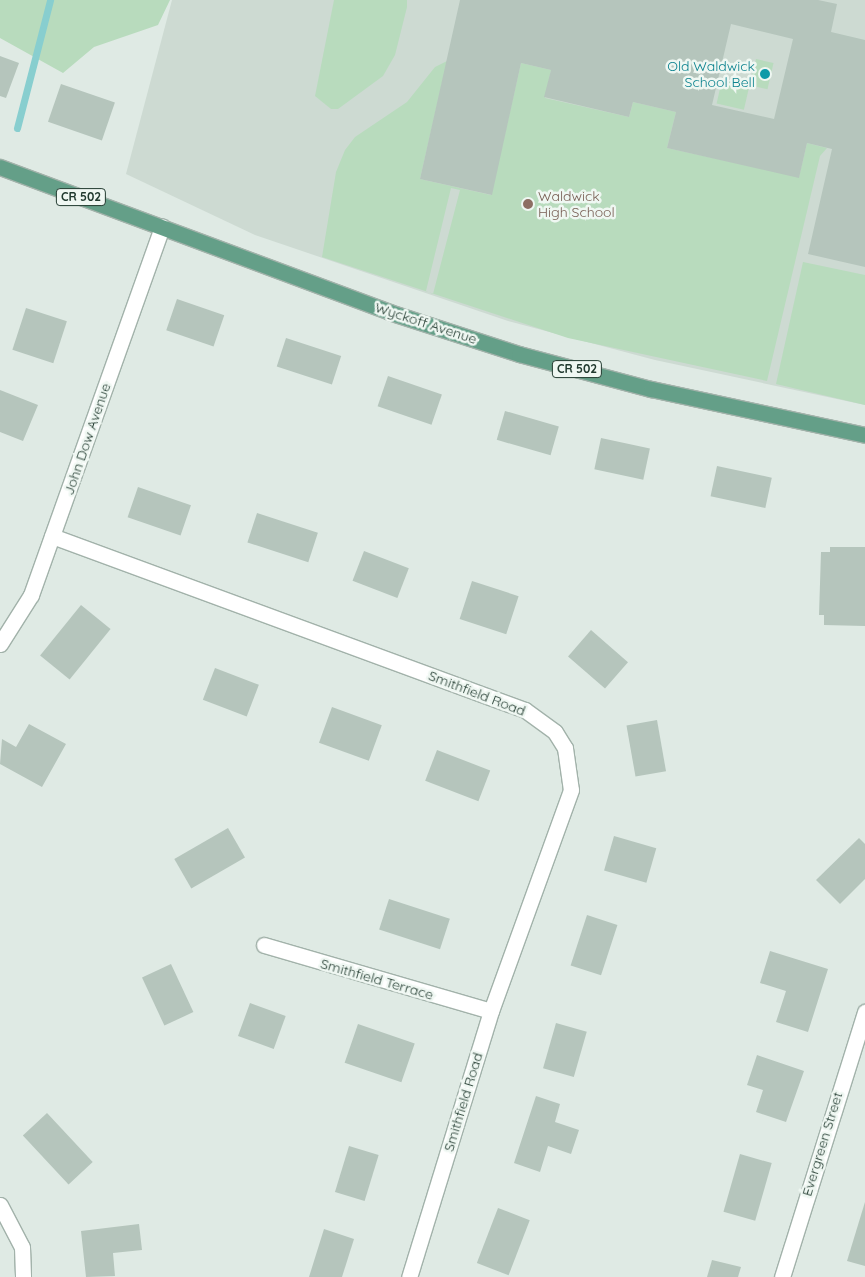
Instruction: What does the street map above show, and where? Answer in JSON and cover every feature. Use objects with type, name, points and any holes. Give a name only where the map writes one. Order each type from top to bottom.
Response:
[{"type":"main road","name":"Wyckoff Avenue","points":[[0,167],[389,312],[519,354],[651,389],[865,435]]},
{"type":"street","name":"John Dow Avenue","points":[[0,644],[31,595],[162,227]]},
{"type":"street","name":"Smithfield Road","points":[[52,536],[525,710],[555,732],[567,755],[571,790],[491,1011],[409,1277]]},
{"type":"street","name":"Smithfield Terrace","points":[[264,945],[491,1011]]},
{"type":"street","name":"Evergreen Street","points":[[782,1277],[865,1012]]},
{"type":"street","points":[[0,1205],[22,1247],[23,1277]]},
{"type":"shaded area","name":"Waldwick High School","points":[[172,0],[865,0],[865,405],[655,360],[508,321],[255,235],[126,174]]},
{"type":"green space","points":[[0,0],[170,0],[158,25],[94,47],[63,73],[0,38]]},
{"type":"green space","points":[[334,0],[407,0],[395,55],[383,76],[338,109],[331,109],[315,96]]},
{"type":"green space","points":[[756,59],[774,63],[767,89],[750,85]]},
{"type":"green space","points":[[447,61],[420,179],[491,195],[521,63],[551,70],[545,98],[629,117],[633,102],[676,112],[667,148],[799,177],[807,143],[827,148],[820,156],[767,381],[568,338],[433,294],[460,190],[451,188],[426,291],[428,292],[322,257],[336,172],[345,150],[355,137],[407,102],[435,67]]},
{"type":"green space","points":[[722,80],[749,86],[744,110],[717,103]]},
{"type":"green space","points":[[803,262],[865,275],[865,405],[776,384]]},
{"type":"building","points":[[460,0],[818,0],[837,4],[831,32],[865,40],[865,267],[808,254],[832,149],[807,143],[799,178],[667,148],[676,112],[633,102],[629,117],[544,97],[551,70],[521,63],[492,195],[420,179]],"holes":[[[731,24],[793,39],[774,119],[712,105]]]},
{"type":"building","points":[[0,56],[19,63],[6,98],[0,96]]},
{"type":"building","points":[[61,84],[115,103],[102,140],[48,122]]},
{"type":"building","points":[[177,299],[224,315],[214,346],[166,330]]},
{"type":"building","points":[[26,308],[67,321],[53,363],[12,350]]},
{"type":"building","points":[[286,338],[341,356],[332,384],[277,367]]},
{"type":"building","points":[[388,376],[442,395],[431,425],[378,406]]},
{"type":"building","points":[[0,390],[38,405],[23,441],[0,432]]},
{"type":"building","points":[[505,411],[559,426],[551,455],[497,440]]},
{"type":"building","points":[[601,438],[650,448],[643,480],[594,469]]},
{"type":"building","points":[[717,466],[772,478],[765,508],[711,496]]},
{"type":"building","points":[[138,487],[191,505],[181,535],[128,517]]},
{"type":"building","points":[[257,513],[318,533],[308,562],[247,542]]},
{"type":"building","points":[[830,547],[865,547],[865,626],[824,625],[824,615],[819,615],[821,552],[830,552]]},
{"type":"building","points":[[364,551],[409,568],[397,598],[353,581]]},
{"type":"building","points":[[472,581],[519,596],[506,634],[460,619]]},
{"type":"building","points":[[81,605],[111,629],[70,679],[40,656]]},
{"type":"building","points":[[591,630],[628,662],[605,689],[568,656]]},
{"type":"building","points":[[215,668],[259,685],[247,717],[203,700]]},
{"type":"building","points":[[332,707],[382,725],[369,761],[319,743]]},
{"type":"building","points":[[657,720],[666,771],[636,777],[626,725]]},
{"type":"building","points":[[29,724],[66,744],[42,787],[0,764],[2,739],[16,747]]},
{"type":"building","points":[[437,750],[490,770],[478,801],[425,781]]},
{"type":"building","points":[[228,828],[245,857],[191,888],[174,859]]},
{"type":"building","points":[[614,836],[656,848],[646,883],[604,871]]},
{"type":"building","points":[[859,838],[865,844],[865,879],[840,904],[816,880]]},
{"type":"building","points":[[389,899],[450,919],[440,949],[379,929]]},
{"type":"building","points":[[587,915],[617,925],[601,975],[571,965]]},
{"type":"building","points":[[770,951],[828,969],[808,1032],[776,1022],[786,991],[760,983]]},
{"type":"building","points":[[171,964],[193,1012],[164,1026],[142,978]]},
{"type":"building","points":[[250,1003],[286,1016],[274,1049],[238,1036]]},
{"type":"building","points":[[556,1023],[587,1032],[574,1077],[543,1068]]},
{"type":"building","points":[[358,1024],[415,1044],[401,1082],[345,1063]]},
{"type":"building","points":[[757,1055],[804,1071],[786,1122],[756,1112],[763,1090],[747,1085]]},
{"type":"building","points":[[536,1096],[560,1104],[555,1122],[579,1130],[571,1154],[548,1146],[540,1172],[514,1163]]},
{"type":"building","points":[[47,1113],[93,1162],[69,1185],[23,1136]]},
{"type":"building","points":[[349,1146],[379,1155],[365,1201],[335,1192]]},
{"type":"building","points":[[740,1154],[772,1163],[755,1221],[723,1212]]},
{"type":"building","points":[[865,1202],[865,1266],[847,1261]]},
{"type":"building","points":[[498,1208],[530,1220],[509,1275],[477,1263]]},
{"type":"building","points":[[139,1224],[142,1250],[113,1253],[115,1276],[86,1277],[81,1231]]},
{"type":"building","points":[[324,1229],[354,1239],[342,1277],[309,1277]]},
{"type":"building","points":[[712,1260],[741,1267],[738,1277],[707,1277]]},
{"type":"waterway","points":[[17,128],[50,0]]},
{"type":"place","name":"Old Waldwick School Bell","points":[[765,74]]},
{"type":"place","name":"Waldwick High School","points":[[528,204]]}]
